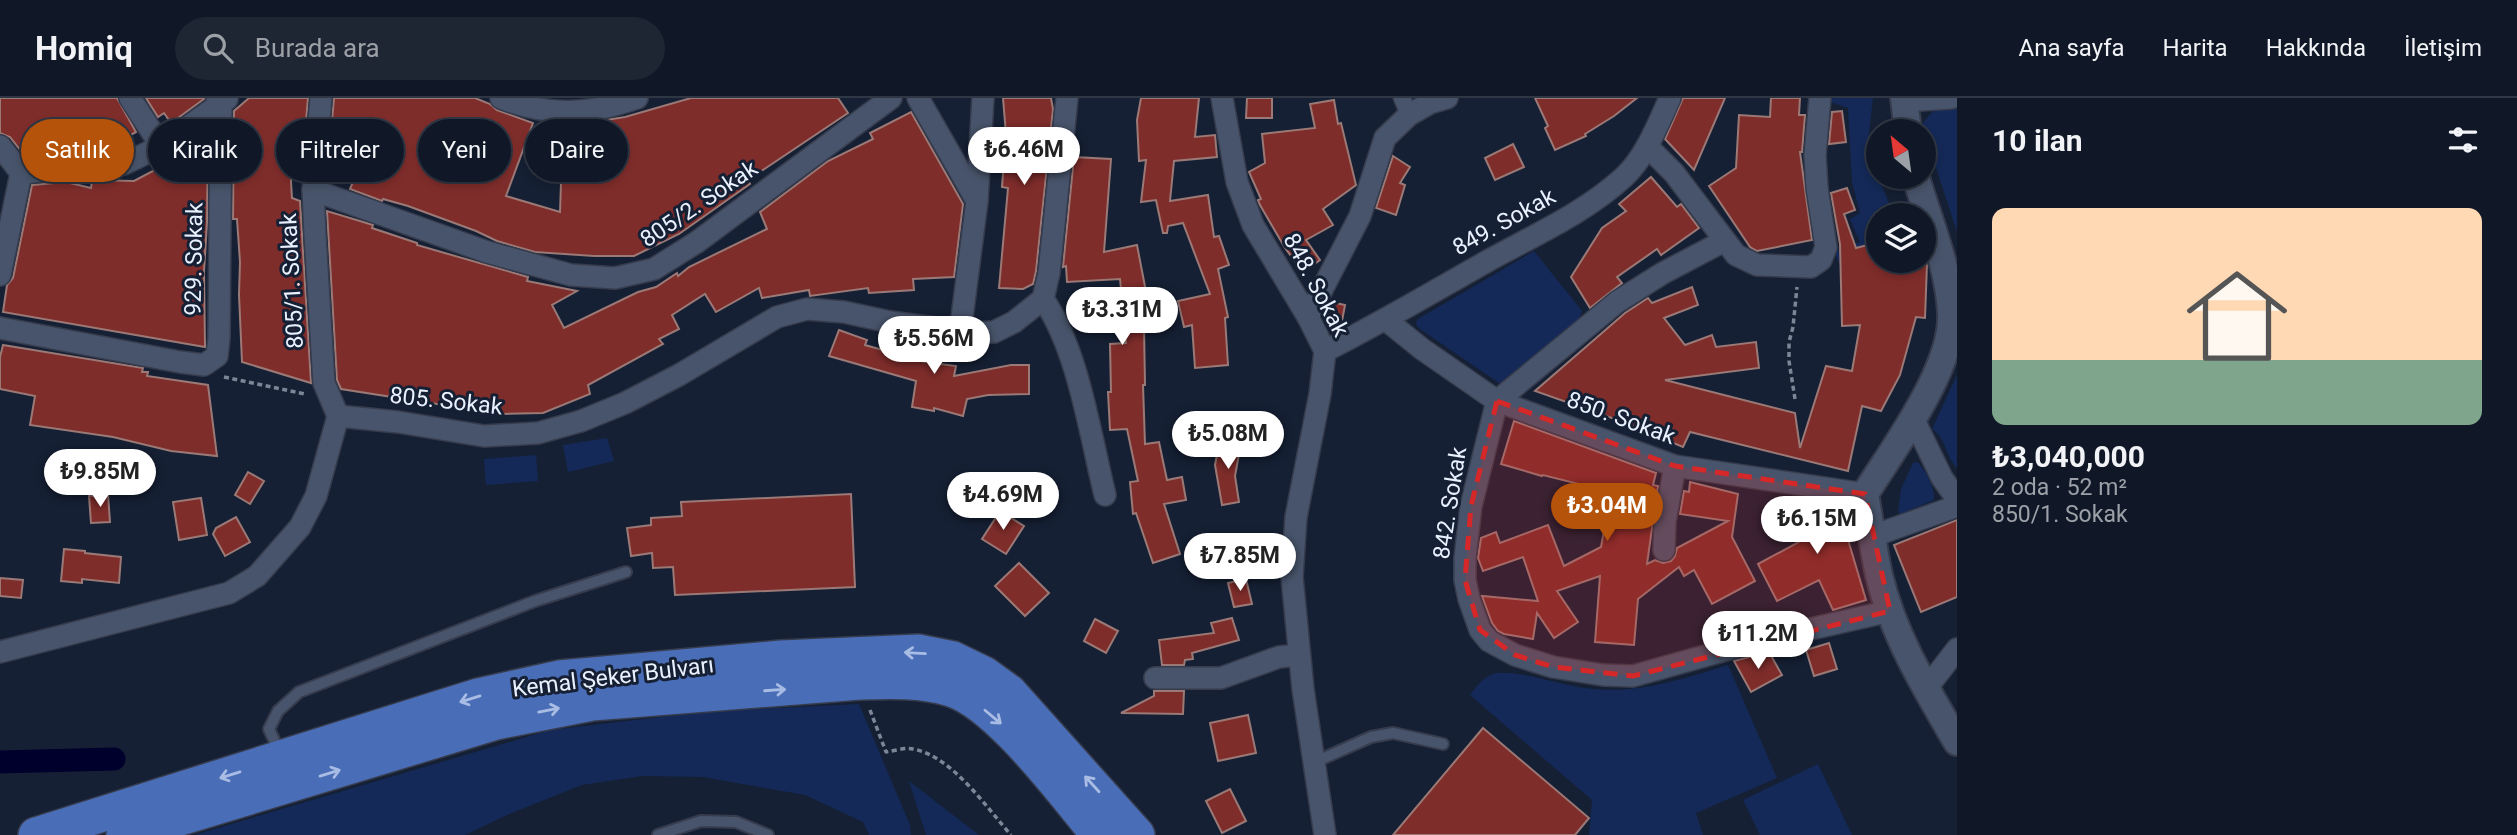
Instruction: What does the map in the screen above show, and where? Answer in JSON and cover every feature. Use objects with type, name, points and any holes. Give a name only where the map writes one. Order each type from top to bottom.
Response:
[{"type":"main road","name":"Kemal Şeker Bulvarı","points":[[36,835],[478,696],[559,678],[781,658],[918,652],[953,659],[984,674],[1009,692],[1137,835]]},
{"type":"main road","name":"Kemal Şeker Bulvarı","points":[[124,835],[496,722],[554,709],[592,703],[860,682],[927,684],[953,690],[981,706],[1006,727],[1100,835]]},
{"type":"street","points":[[130,98],[148,126]]},
{"type":"street","name":"805/1. Sokak","points":[[321,98],[313,190],[324,383],[334,408]]},
{"type":"street","points":[[501,98],[522,106],[584,112],[637,98]]},
{"type":"street","name":"805/2. Sokak","points":[[313,190],[487,252],[571,275],[615,278],[654,269],[686,249],[891,98]]},
{"type":"street","points":[[918,98],[977,201]]},
{"type":"street","points":[[960,333],[977,201],[983,98]]},
{"type":"street","points":[[1067,98],[1049,273],[1042,299],[1055,317],[1069,351],[1105,495]]},
{"type":"street","name":"848. Sokak","points":[[1222,98],[1237,182],[1253,225],[1308,317],[1325,351],[1320,394],[1296,517],[1292,577],[1299,655],[1325,835]]},
{"type":"street","points":[[1308,317],[1360,216],[1385,138],[1405,106],[1447,98]]},
{"type":"street","name":"849. Sokak","points":[[1325,351],[1386,320],[1590,205],[1627,175],[1647,146],[1670,98]]},
{"type":"street","points":[[1647,146],[1674,173],[1736,255],[1757,265],[1811,267],[1821,260],[1826,247],[1815,155],[1819,98]]},
{"type":"street","points":[[1906,119],[1904,100],[1951,98]]},
{"type":"street","points":[[197,119],[222,100]]},
{"type":"street","name":"929. Sokak","points":[[204,365],[217,356],[219,338],[222,100]]},
{"type":"street","points":[[0,146],[21,173],[0,275]]},
{"type":"street","points":[[1920,189],[1945,273],[1951,312],[1950,335],[1945,354],[1913,418],[1865,494],[1879,575],[1890,611],[1926,689],[1957,742]]},
{"type":"street","points":[[1497,401],[1617,302],[1663,273],[1724,241]]},
{"type":"street","name":"805. Sokak","points":[[334,408],[484,436],[538,433],[581,421],[625,403],[679,375],[777,317],[807,309],[844,312],[960,333],[994,332],[1014,322],[1042,299]]},
{"type":"street","name":"850. Sokak","points":[[1386,320],[1422,349],[1497,401],[1675,466],[1865,494]]},
{"type":"street","points":[[0,328],[204,365]]},
{"type":"street","name":"842. Sokak","points":[[1497,401],[1471,506],[1465,580],[1480,630],[1489,641],[1506,651],[1553,667],[1603,675],[1633,676],[1762,640],[1890,611]]},
{"type":"street","points":[[0,652],[229,593],[257,576],[300,527],[316,496],[334,408]]},
{"type":"street","points":[[1913,418],[1942,478],[1957,499]]},
{"type":"street","points":[[1664,550],[1665,521],[1675,466]]},
{"type":"street","points":[[1873,536],[1957,506]]},
{"type":"street","points":[[1926,689],[1957,649]]},
{"type":"street","points":[[1155,678],[1221,678],[1279,657],[1299,655]]},
{"type":"lane","points":[[283,758],[269,729],[278,711],[299,692],[535,601],[626,572]]},
{"type":"lane","points":[[1315,762],[1371,737],[1393,733],[1443,744]]},
{"type":"lane","points":[[658,835],[701,821],[736,822],[768,835]]},
{"type":"path","points":[[1795,398],[1789,342],[1793,327],[1798,267]]},
{"type":"path","points":[[204,365],[220,376],[334,408]]},
{"type":"path","points":[[860,682],[886,752],[912,748],[938,758],[967,784],[1011,835]]},
{"type":"highlighted area","points":[[1497,401],[1675,466],[1865,494],[1890,611],[1633,676],[1553,667],[1515,655],[1480,630],[1465,580],[1471,506]]},
{"type":"shaded area","points":[[1873,98],[1871,119],[1866,119],[1866,189],[1883,189],[1889,203],[1866,203],[1866,263],[1840,265],[1834,251],[1860,242],[1850,219],[1860,213],[1852,182],[1848,108],[1825,100]]},
{"type":"shaded area","points":[[1957,108],[1957,232],[1936,167],[1936,119],[1926,119],[1934,110]]},
{"type":"shaded area","points":[[1534,251],[1582,311],[1577,325],[1502,385],[1417,327],[1418,319]]},
{"type":"shaded area","points":[[1957,375],[1957,468],[1941,438],[1932,429]]},
{"type":"shaded area","points":[[607,438],[614,461],[568,472],[563,445]]},
{"type":"shaded area","points":[[536,455],[538,481],[486,485],[484,459]]},
{"type":"shaded area","points":[[1917,462],[1929,480],[1934,500],[1901,514],[1898,512],[1901,489],[1913,463]]},
{"type":"shaded area","points":[[1728,665],[1777,778],[1696,813],[1703,835],[1589,835],[1592,800],[1470,695],[1486,678],[1499,673],[1603,690],[1639,688],[1675,681]]},
{"type":"shaded area","points":[[859,704],[910,825],[911,835],[869,835],[863,822],[805,795],[703,777],[642,776],[582,785],[465,835],[194,835],[550,730],[713,711]]},
{"type":"shaded area","points":[[1818,764],[1852,835],[1760,835],[1743,800]]},
{"type":"shaded area","points":[[909,781],[979,835],[926,835]]},
{"type":"building","points":[[0,98],[117,98],[129,119],[21,119],[21,151],[10,137],[0,133]]},
{"type":"building","points":[[146,98],[204,99],[176,119],[168,119],[164,113],[158,117]]},
{"type":"building","points":[[249,98],[308,98],[306,119],[276,119],[276,182],[291,182],[292,198],[300,201],[311,383],[242,362],[240,262],[237,219],[233,219],[233,182],[262,182],[262,119],[234,119],[234,111]]},
{"type":"building","points":[[334,98],[475,98],[490,104],[497,110],[525,120],[525,145],[506,196],[560,212],[561,182],[628,182],[628,119],[612,119],[691,98],[838,98],[848,113],[748,180],[750,184],[679,234],[634,256],[535,252],[497,241],[408,206],[383,199],[382,201],[350,189],[353,182],[404,182],[404,119],[332,119]]},
{"type":"building","points":[[1003,98],[1051,98],[1053,109],[1036,271],[1033,284],[1023,289],[999,288],[1008,188],[1002,187],[1006,134]]},
{"type":"building","points":[[1141,98],[1199,98],[1195,137],[1215,135],[1217,157],[1174,161],[1170,201],[1208,195],[1214,237],[1219,236],[1229,265],[1218,269],[1228,317],[1225,318],[1228,365],[1195,368],[1192,325],[1184,327],[1178,301],[1210,294],[1183,223],[1168,226],[1167,233],[1163,233],[1156,200],[1141,202],[1146,160],[1139,161],[1137,120]]},
{"type":"building","points":[[1247,98],[1272,98],[1272,118],[1246,118]]},
{"type":"building","points":[[1535,98],[1637,98],[1585,134],[1586,136],[1555,150]]},
{"type":"building","points":[[1683,98],[1725,98],[1694,170],[1665,139]]},
{"type":"building","points":[[1771,98],[1800,98],[1799,115],[1805,115],[1800,152],[1812,240],[1757,251],[1750,247],[1709,186],[1736,168],[1739,115],[1770,117]]},
{"type":"building","points":[[1334,100],[1338,124],[1341,123],[1356,185],[1323,209],[1333,225],[1306,240],[1320,260],[1303,272],[1285,248],[1260,205],[1258,200],[1261,199],[1249,172],[1265,163],[1262,134],[1315,128],[1310,104]]},
{"type":"building","points":[[1842,111],[1846,142],[1829,144],[1832,112]]},
{"type":"building","points":[[911,112],[963,204],[954,277],[913,279],[914,290],[869,293],[868,288],[810,296],[809,290],[762,298],[759,288],[716,312],[705,294],[672,315],[679,329],[659,339],[663,344],[588,385],[590,394],[543,413],[501,414],[341,389],[337,380],[327,211],[373,225],[372,228],[417,245],[528,277],[527,281],[577,291],[552,305],[564,328],[638,292],[656,287],[677,273],[678,276],[689,267],[767,229],[760,212],[828,161],[873,139],[870,133]]},
{"type":"building","points":[[1513,144],[1524,167],[1495,180],[1485,158]]},
{"type":"building","points":[[1393,156],[1410,167],[1400,183],[1405,185],[1396,215],[1376,208]]},
{"type":"building","points":[[1074,157],[1111,159],[1104,252],[1137,245],[1150,327],[1144,327],[1145,444],[1159,442],[1167,480],[1182,477],[1186,500],[1164,504],[1180,554],[1153,563],[1136,513],[1133,514],[1130,482],[1138,481],[1127,429],[1110,430],[1110,344],[1126,343],[1120,279],[1067,282],[1066,266],[1063,267]]},
{"type":"building","points":[[148,174],[148,182],[207,182],[204,271],[205,347],[3,312],[7,285],[13,278],[32,185],[66,182],[91,188],[92,182],[134,181]]},
{"type":"building","points":[[1651,177],[1677,207],[1681,204],[1699,228],[1661,255],[1657,249],[1617,277],[1622,283],[1590,308],[1571,277],[1602,228],[1626,211],[1619,204]]},
{"type":"building","points":[[1847,188],[1855,210],[1844,214],[1856,248],[1866,245],[1866,273],[1927,273],[1925,318],[1916,317],[1900,375],[1881,411],[1862,406],[1848,471],[1690,432],[1683,447],[1623,422],[1535,391],[1625,313],[1648,298],[1652,303],[1692,287],[1698,305],[1664,318],[1685,345],[1712,335],[1716,347],[1756,342],[1759,368],[1665,380],[1795,413],[1800,448],[1826,366],[1852,371],[1860,325],[1842,326],[1840,244],[1831,193]]},
{"type":"building","points":[[1331,302],[1345,305],[1342,321],[1323,318]]},
{"type":"building","points":[[839,330],[867,340],[865,345],[925,362],[956,366],[954,376],[1011,365],[1029,365],[1029,394],[988,395],[967,399],[963,416],[934,408],[934,411],[912,407],[916,381],[829,356]]},
{"type":"building","points":[[3,345],[143,368],[142,372],[148,372],[147,376],[208,385],[217,456],[171,451],[113,437],[30,425],[35,396],[0,389],[0,357]]},
{"type":"building","points":[[1514,421],[1656,473],[1653,485],[1658,486],[1647,564],[1655,560],[1663,563],[1671,561],[1677,548],[1728,521],[1680,514],[1684,491],[1689,492],[1690,482],[1738,494],[1732,537],[1755,581],[1712,604],[1694,570],[1684,576],[1679,567],[1638,599],[1634,645],[1595,642],[1600,576],[1557,591],[1578,622],[1554,638],[1537,613],[1533,639],[1498,631],[1492,623],[1482,596],[1538,601],[1523,557],[1483,571],[1478,558],[1481,538],[1496,532],[1500,543],[1548,525],[1564,566],[1601,547],[1611,492],[1501,464]]},
{"type":"building","points":[[1220,439],[1241,443],[1235,476],[1239,502],[1222,505],[1215,465]]},
{"type":"building","points":[[248,472],[264,481],[250,504],[235,495]]},
{"type":"building","points":[[108,494],[110,522],[91,523],[89,496]]},
{"type":"building","points":[[851,494],[855,587],[675,595],[673,567],[653,568],[652,553],[631,556],[627,528],[651,525],[651,518],[682,516],[681,502]]},
{"type":"building","points":[[1793,497],[1846,504],[1849,543],[1866,600],[1833,610],[1819,580],[1777,601],[1758,564],[1799,542]]},
{"type":"building","points":[[201,498],[207,535],[179,540],[173,502]]},
{"type":"building","points":[[1000,511],[1024,526],[1006,554],[982,539]]},
{"type":"building","points":[[236,517],[250,542],[225,556],[213,534],[216,528]]},
{"type":"building","points":[[1957,520],[1957,597],[1921,612],[1894,545]]},
{"type":"building","points":[[64,549],[121,557],[119,583],[82,579],[82,583],[61,581]]},
{"type":"building","points":[[1019,563],[1049,593],[1025,616],[995,586]]},
{"type":"building","points":[[0,578],[23,580],[21,598],[0,596]]},
{"type":"building","points":[[1246,579],[1252,604],[1234,607],[1228,583]]},
{"type":"building","points":[[1232,618],[1239,640],[1192,653],[1193,659],[1185,660],[1184,665],[1162,665],[1159,640],[1214,633],[1211,623]]},
{"type":"building","points":[[1095,619],[1118,631],[1106,653],[1084,641]]},
{"type":"building","points":[[1829,643],[1837,669],[1814,676],[1806,650]]},
{"type":"building","points":[[1769,652],[1782,675],[1751,692],[1734,661],[1753,656],[1755,660]]},
{"type":"building","points":[[1154,691],[1184,691],[1183,714],[1121,713],[1154,696]]},
{"type":"building","points":[[1248,715],[1256,753],[1218,761],[1210,723]]},
{"type":"building","points":[[1483,728],[1589,818],[1575,835],[1393,835]]},
{"type":"building","points":[[1230,789],[1246,821],[1222,833],[1206,801]]},
{"type":"waterway","points":[[0,762],[114,759]]}]
